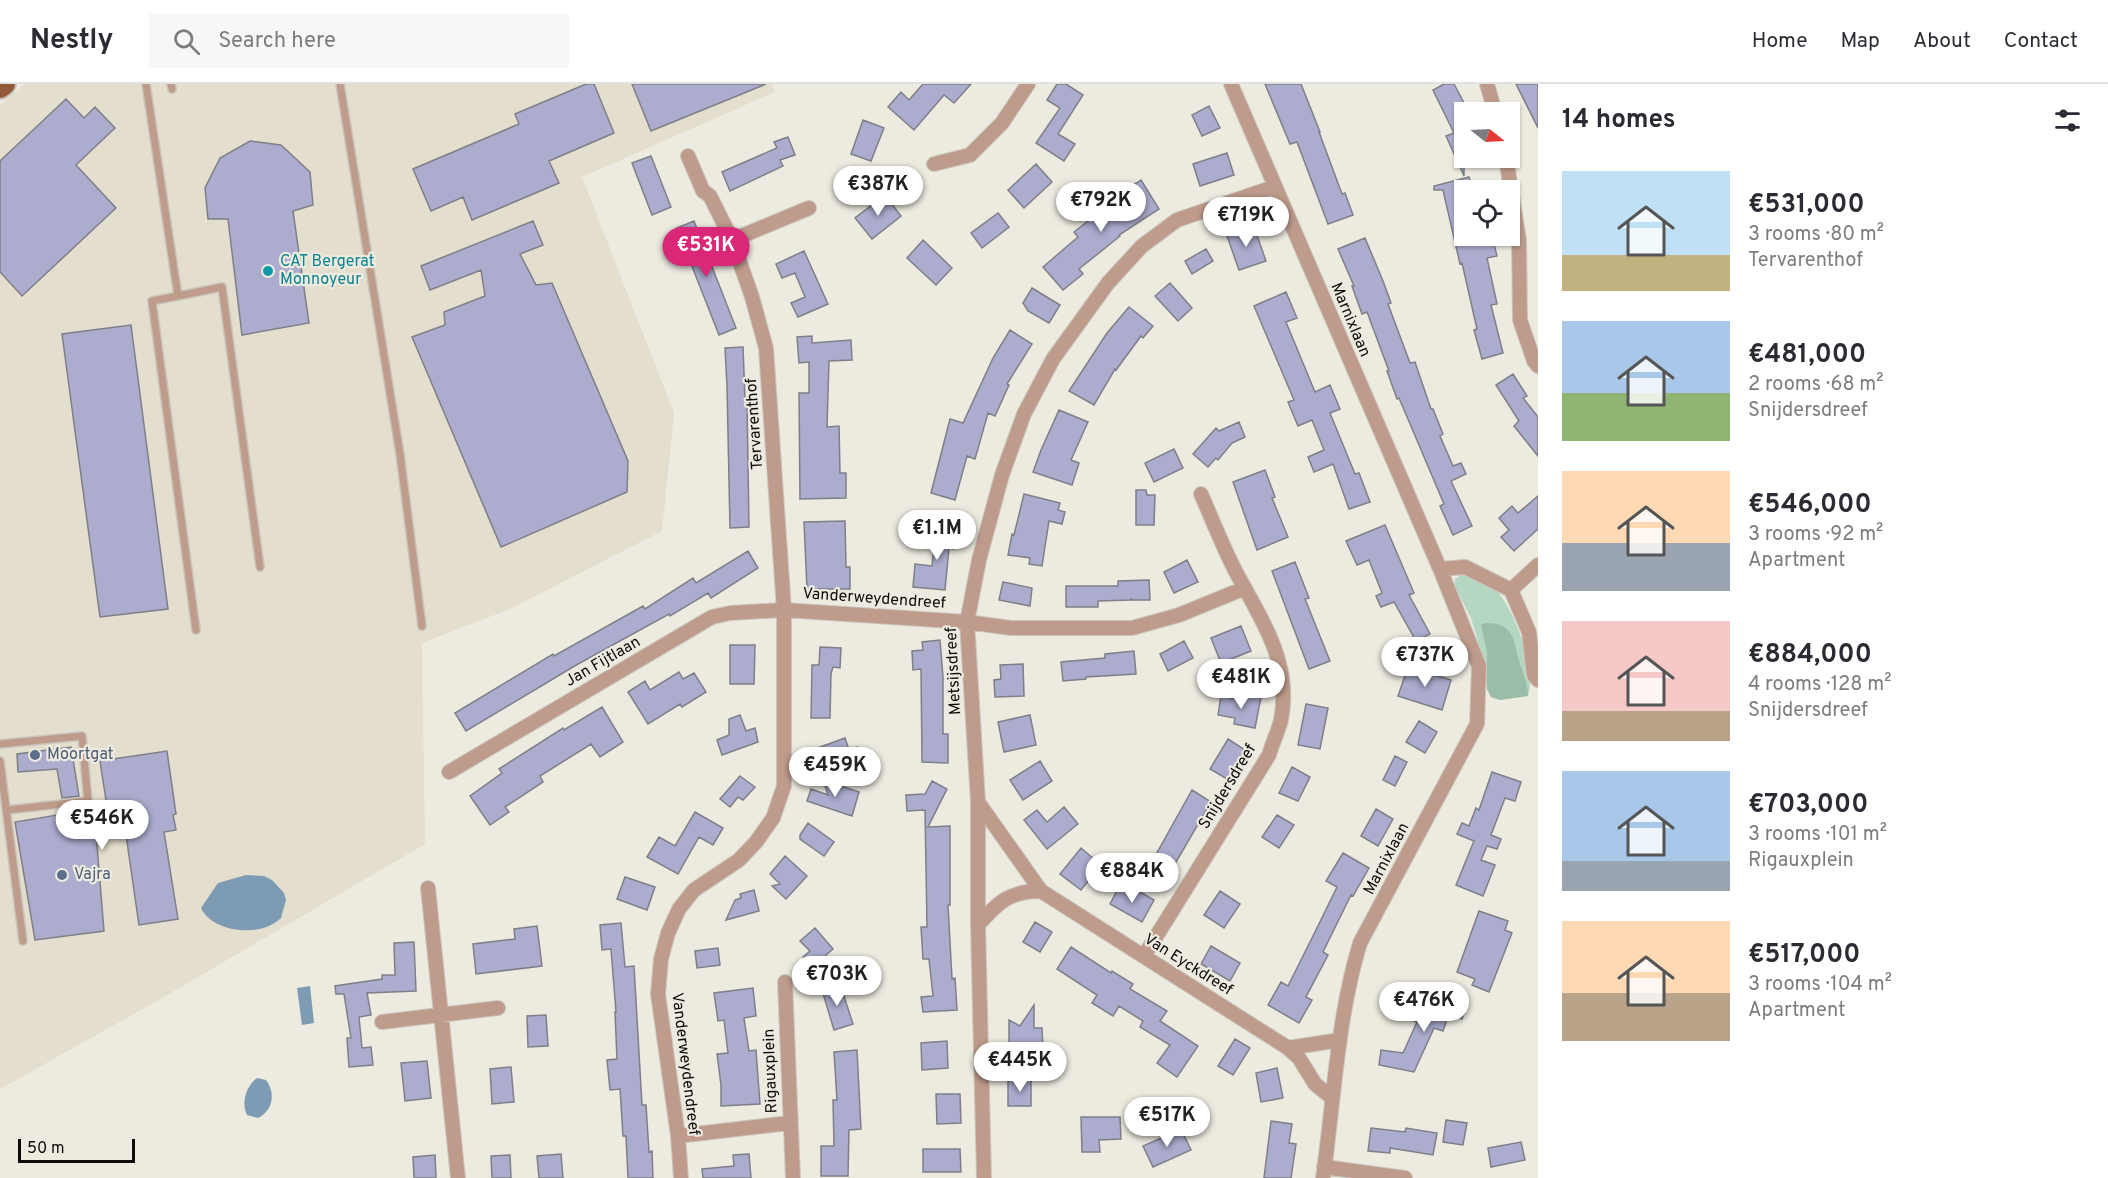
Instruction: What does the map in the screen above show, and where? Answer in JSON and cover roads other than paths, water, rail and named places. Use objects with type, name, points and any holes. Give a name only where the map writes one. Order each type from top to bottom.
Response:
[{"type":"main road","points":[[0,87],[4,84]]},
{"type":"street","points":[[934,164],[970,155],[1002,123],[1028,84]]},
{"type":"street","name":"Marnixlaan","points":[[1231,84],[1440,569],[1479,666],[1477,724],[1360,944],[1349,979],[1331,1097],[1324,1173]]},
{"type":"street","points":[[1487,84],[1492,102]]},
{"type":"street","name":"Tervarenthof","points":[[688,156],[703,191],[710,196],[732,240],[752,297],[766,348],[784,610]]},
{"type":"street","points":[[1508,168],[1519,240],[1520,320],[1534,361],[1538,366]]},
{"type":"street","name":"Metsijsdreef","points":[[984,1178],[978,925],[978,802],[968,622],[979,560],[1002,475],[1024,414],[1053,359],[1108,283],[1142,246],[1177,220],[1274,188]]},
{"type":"street","points":[[732,240],[809,208]]},
{"type":"street","name":"Snijdersdreef","points":[[1144,956],[1269,755],[1281,721],[1283,693],[1278,654],[1264,620],[1245,588],[1201,494]]},
{"type":"street","points":[[1511,590],[1538,565]]},
{"type":"street","points":[[1440,569],[1465,567],[1511,590],[1529,632],[1534,675],[1538,681]]},
{"type":"street","points":[[968,622],[1011,628],[1132,628],[1179,615],[1245,588]]},
{"type":"street","name":"Vanderweydendreef","points":[[681,1178],[678,1136],[658,994],[661,959],[668,933],[679,909],[694,890],[739,860],[756,842],[773,818],[784,786],[784,610],[968,622]]},
{"type":"street","name":"Jan Fijtlaan","points":[[449,772],[712,617],[730,613],[784,610]]},
{"type":"street","name":"Van Eyckdreef","points":[[978,802],[1041,891],[1288,1048],[1299,1058],[1315,1084],[1331,1097]]},
{"type":"street","points":[[428,888],[458,1178]]},
{"type":"street","points":[[978,925],[992,909],[1010,896],[1021,892],[1041,891]]},
{"type":"street","name":"Rigauxplein","points":[[785,982],[793,1178]]},
{"type":"street","points":[[382,1022],[498,1008]]},
{"type":"street","points":[[1288,1048],[1340,1040]]},
{"type":"street","name":"Rigauxplein","points":[[678,1136],[789,1123]]},
{"type":"street","points":[[1324,1173],[1405,1178]]},
{"type":"lane","points":[[146,84],[178,296]]},
{"type":"lane","points":[[340,84],[400,454],[422,626]]},
{"type":"lane","points":[[196,630],[152,301],[222,287],[260,567]]},
{"type":"lane","points":[[0,744],[82,736],[88,801],[7,810]]},
{"type":"lane","points":[[0,761],[23,941]]},
{"type":"water","points":[[246,875],[264,876],[272,880],[284,893],[286,900],[281,918],[261,929],[251,930],[231,929],[213,921],[201,908],[218,883]]},
{"type":"water","points":[[310,986],[314,1023],[302,1025],[297,988]]},
{"type":"water","points":[[257,1078],[266,1080],[272,1096],[267,1111],[258,1118],[247,1115],[244,1105],[247,1090]]},
{"type":"place","name":"CAT Bergerat Monnoyeur","points":[[268,271]]},
{"type":"place","name":"Moortgat","points":[[35,755]]},
{"type":"place","name":"Vajra","points":[[62,875]]}]
